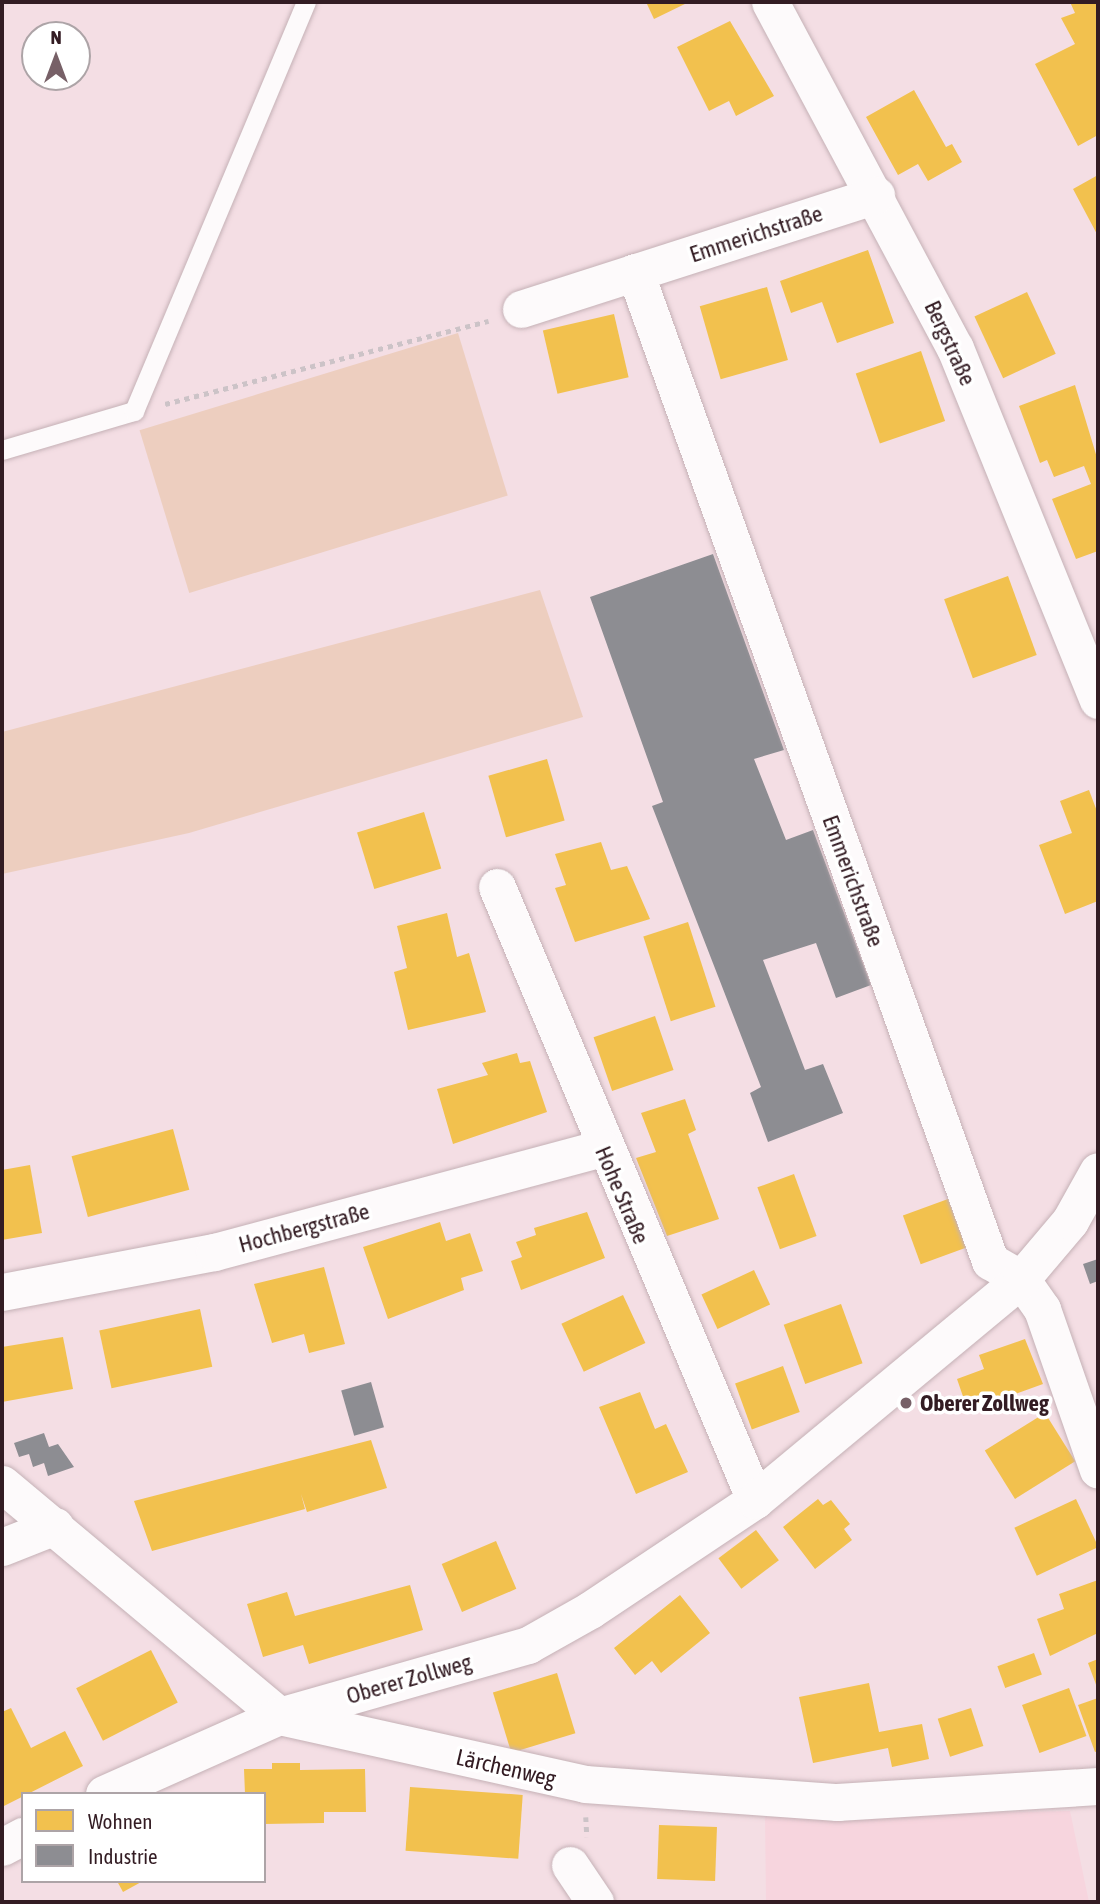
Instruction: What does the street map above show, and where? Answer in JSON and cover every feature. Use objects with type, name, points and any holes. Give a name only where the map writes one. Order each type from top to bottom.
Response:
[{"type":"street","name":"Bergstraße","points":[[770,2],[876,195],[955,348],[1098,699]]},
{"type":"street","name":"Emmerichstraße","points":[[521,309],[876,195]]},
{"type":"street","name":"Emmerichstraße","points":[[635,272],[990,1261],[1021,1279],[1042,1309],[1098,1470]]},
{"type":"street","name":"Hohe Straße","points":[[497,887],[602,1148],[755,1500]]},
{"type":"street","name":"Hochbergstraße","points":[[2,1292],[214,1252],[602,1148]]},
{"type":"street","name":"Oberer Zollweg","points":[[108,1792],[279,1716],[528,1645],[755,1500],[1021,1279],[1070,1221],[1098,1171]]},
{"type":"street","name":"Lärchenweg","points":[[2,1484],[279,1716],[584,1784],[836,1802],[1098,1786]]},
{"type":"street","points":[[2,1547],[55,1526]]},
{"type":"street","points":[[2,1847],[21,1837]]},
{"type":"street","points":[[570,1865],[594,1902]]},
{"type":"lane","points":[[2,450],[134,411],[306,2]]},
{"type":"path","points":[[134,411],[458,333],[521,309]]},
{"type":"shaded area","points":[[458,333],[508,496],[189,593],[140,430]]},
{"type":"shaded area","points":[[540,590],[583,717],[189,833],[2,874],[2,732]]},
{"type":"shaded area","points":[[1070,1811],[1089,1902],[704,1902],[766,1901],[765,1817]]},
{"type":"building: Wohnen","points":[[646,2],[689,2],[654,19]]},
{"type":"building: Wohnen","points":[[1070,2],[1098,2],[1098,135],[1078,146],[1035,64],[1075,44],[1061,18],[1075,13]]},
{"type":"building: Wohnen","points":[[730,21],[774,96],[736,116],[729,101],[709,111],[677,47]]},
{"type":"building: Wohnen","points":[[914,90],[946,147],[952,144],[962,162],[928,181],[918,164],[898,175],[866,117]]},
{"type":"building: Wohnen","points":[[1098,175],[1098,236],[1073,189]]},
{"type":"building: Wohnen","points":[[868,250],[894,323],[837,343],[822,302],[791,313],[780,281]]},
{"type":"building: Wohnen","points":[[767,287],[788,360],[721,379],[700,306]]},
{"type":"building: Wohnen","points":[[1027,292],[1056,354],[1003,378],[974,317]]},
{"type":"building: Wohnen","points":[[614,314],[629,377],[557,394],[543,330]]},
{"type":"building: Wohnen","points":[[921,351],[945,421],[880,443],[856,373]]},
{"type":"building: Wohnen","points":[[1075,385],[1098,461],[1098,551],[1076,559],[1052,499],[1091,484],[1084,466],[1054,477],[1047,460],[1040,463],[1019,406]]},
{"type":"building: Wohnen","points":[[1008,576],[1037,655],[973,678],[944,599]]},
{"type":"building: Wohnen","points":[[547,759],[565,821],[506,837],[488,776]]},
{"type":"building: Wohnen","points":[[1089,790],[1098,814],[1098,901],[1065,914],[1039,845],[1072,833],[1060,801]]},
{"type":"building: Wohnen","points":[[424,812],[441,868],[374,889],[357,832]]},
{"type":"building: Wohnen","points":[[601,842],[611,870],[627,866],[650,919],[575,942],[555,888],[566,885],[555,854]]},
{"type":"building: Wohnen","points":[[447,913],[457,957],[469,953],[486,1012],[408,1030],[394,972],[407,968],[397,926]]},
{"type":"building: Wohnen","points":[[688,922],[716,1007],[671,1021],[643,937]]},
{"type":"building: Wohnen","points":[[655,1016],[674,1070],[612,1091],[594,1037]]},
{"type":"building: Wohnen","points":[[517,1053],[520,1063],[530,1061],[547,1112],[453,1144],[437,1089],[488,1075],[482,1063]]},
{"type":"building: Wohnen","points":[[685,1099],[696,1130],[688,1134],[719,1219],[667,1236],[636,1158],[656,1152],[641,1113]]},
{"type":"building: Wohnen","points":[[173,1129],[189,1190],[88,1217],[72,1156]]},
{"type":"building: Wohnen","points":[[30,1165],[42,1233],[2,1240],[2,1170]]},
{"type":"building: Wohnen","points":[[794,1174],[817,1236],[780,1249],[757,1187]]},
{"type":"building: Wohnen","points":[[948,1199],[966,1248],[921,1264],[903,1215]]},
{"type":"building: Wohnen","points":[[587,1212],[605,1258],[521,1290],[511,1261],[522,1257],[516,1242],[536,1235],[534,1228]]},
{"type":"building: Wohnen","points":[[440,1222],[446,1241],[470,1233],[483,1271],[461,1278],[464,1290],[388,1319],[363,1247]]},
{"type":"building: Wohnen","points":[[324,1267],[345,1344],[309,1353],[304,1334],[272,1343],[254,1284]]},
{"type":"building: Wohnen","points":[[754,1270],[770,1304],[717,1329],[701,1295]]},
{"type":"building: Wohnen","points":[[623,1295],[645,1343],[584,1372],[561,1324]]},
{"type":"building: Wohnen","points":[[841,1304],[863,1363],[805,1384],[784,1325]]},
{"type":"building: Wohnen","points":[[200,1309],[212,1367],[112,1388],[99,1330]]},
{"type":"building: Wohnen","points":[[63,1337],[73,1389],[2,1402],[2,1347]]},
{"type":"building: Wohnen","points":[[1025,1339],[1043,1384],[968,1411],[957,1379],[984,1369],[979,1355]]},
{"type":"building: Wohnen","points":[[783,1366],[800,1412],[752,1429],[735,1383]]},
{"type":"building: Wohnen","points":[[640,1392],[655,1429],[666,1424],[688,1472],[636,1494],[599,1407]]},
{"type":"building: Wohnen","points":[[1045,1413],[1075,1461],[1015,1499],[985,1451]]},
{"type":"building: Wohnen","points":[[371,1440],[387,1488],[307,1512],[301,1494],[305,1509],[152,1551],[134,1501]]},
{"type":"building: Wohnen","points":[[818,1499],[823,1505],[831,1500],[850,1524],[844,1529],[852,1540],[815,1569],[783,1527]]},
{"type":"building: Wohnen","points":[[1076,1499],[1098,1547],[1037,1576],[1014,1528]]},
{"type":"building: Wohnen","points":[[756,1530],[779,1560],[741,1589],[718,1558]]},
{"type":"building: Wohnen","points":[[496,1541],[516,1589],[462,1612],[442,1564]]},
{"type":"building: Wohnen","points":[[1098,1580],[1098,1633],[1050,1656],[1037,1619],[1064,1609],[1059,1594]]},
{"type":"building: Wohnen","points":[[410,1585],[423,1630],[309,1664],[303,1645],[263,1657],[247,1604],[287,1592],[295,1616]]},
{"type":"building: Wohnen","points":[[680,1595],[710,1633],[661,1673],[652,1661],[635,1675],[614,1648]]},
{"type":"building: Wohnen","points":[[151,1650],[178,1703],[103,1741],[76,1688]]},
{"type":"building: Wohnen","points":[[1034,1653],[1042,1675],[1005,1688],[997,1666]]},
{"type":"building: Wohnen","points":[[1098,1659],[1098,1690],[1088,1663]]},
{"type":"building: Wohnen","points":[[557,1673],[575,1733],[511,1753],[493,1693]]},
{"type":"building: Wohnen","points":[[869,1683],[879,1732],[922,1724],[929,1759],[892,1767],[888,1748],[813,1763],[799,1697]]},
{"type":"building: Wohnen","points":[[1069,1688],[1086,1736],[1039,1753],[1022,1705]]},
{"type":"building: Wohnen","points":[[1098,1698],[1098,1751],[1095,1752],[1078,1705]]},
{"type":"building: Wohnen","points":[[11,1708],[31,1748],[65,1731],[83,1766],[32,1792],[21,1792],[21,1797],[2,1807],[2,1712]]},
{"type":"building: Wohnen","points":[[971,1708],[983,1746],[950,1757],[938,1719]]},
{"type":"building: Wohnen","points":[[272,1763],[300,1763],[300,1770],[365,1769],[366,1812],[324,1812],[324,1823],[266,1824],[266,1792],[245,1792],[244,1769],[272,1769]]},
{"type":"building: Wohnen","points":[[410,1787],[523,1795],[518,1859],[406,1851]]},
{"type":"building: Wohnen","points":[[659,1825],[717,1827],[715,1881],[657,1879]]},
{"type":"building: Wohnen","points":[[118,1883],[139,1883],[123,1892]]},
{"type":"building: Industrie","points":[[713,554],[784,750],[754,759],[786,840],[813,830],[871,985],[836,998],[816,943],[763,960],[805,1070],[823,1064],[843,1113],[768,1142],[750,1093],[761,1087],[652,806],[663,802],[590,597]]},
{"type":"building: Industrie","points":[[1098,1259],[1098,1281],[1090,1284],[1083,1264]]},
{"type":"building: Industrie","points":[[371,1382],[384,1427],[354,1436],[341,1391]]},
{"type":"building: Industrie","points":[[44,1433],[49,1447],[58,1444],[74,1467],[48,1476],[44,1463],[33,1467],[29,1454],[19,1457],[14,1443]]},
{"type":"place","name":"Oberer Zollweg","points":[[906,1403]]}]
